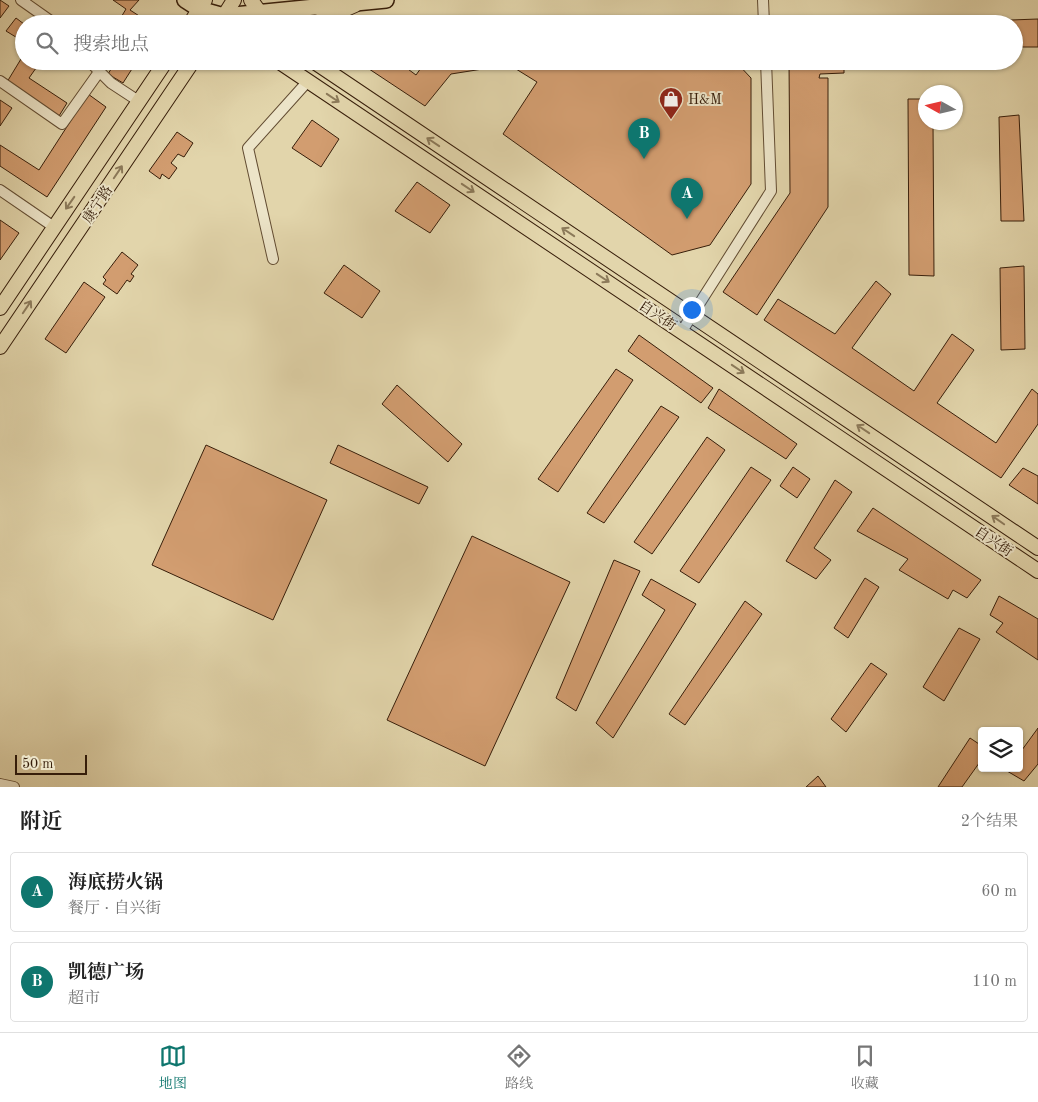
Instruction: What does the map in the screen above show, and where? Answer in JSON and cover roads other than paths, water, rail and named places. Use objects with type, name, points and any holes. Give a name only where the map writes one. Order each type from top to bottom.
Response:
[{"type":"highway","points":[[185,0],[202,5],[216,15]]},
{"type":"highway","points":[[289,15],[386,0]]},
{"type":"main road","points":[[227,15],[234,0]]},
{"type":"main road","points":[[251,0],[262,15]]},
{"type":"main road","points":[[333,15],[361,3]]},
{"type":"main road","name":"康宁路","points":[[0,308],[160,70]]},
{"type":"main road","name":"康宁路","points":[[0,347],[188,70]]},
{"type":"main road","name":"自兴街","points":[[292,70],[1038,571]]},
{"type":"main road","name":"自兴街","points":[[327,70],[1038,548]]},
{"type":"street","points":[[21,0],[42,15]]},
{"type":"street","points":[[763,0],[764,15]]},
{"type":"street","points":[[682,331],[771,191],[766,70]]},
{"type":"street","points":[[0,81],[62,124],[98,72],[140,102]]},
{"type":"street","points":[[274,259],[248,148],[308,81]]},
{"type":"street","points":[[0,190],[54,227]]},
{"type":"street","points":[[0,784],[14,787]]},
{"type":"place","name":"H&M","points":[[671,120]]},
{"type":"place","name":"凯德广场","points":[[644,159]]},
{"type":"place","name":"海底捞火锅","points":[[687,219]]}]
